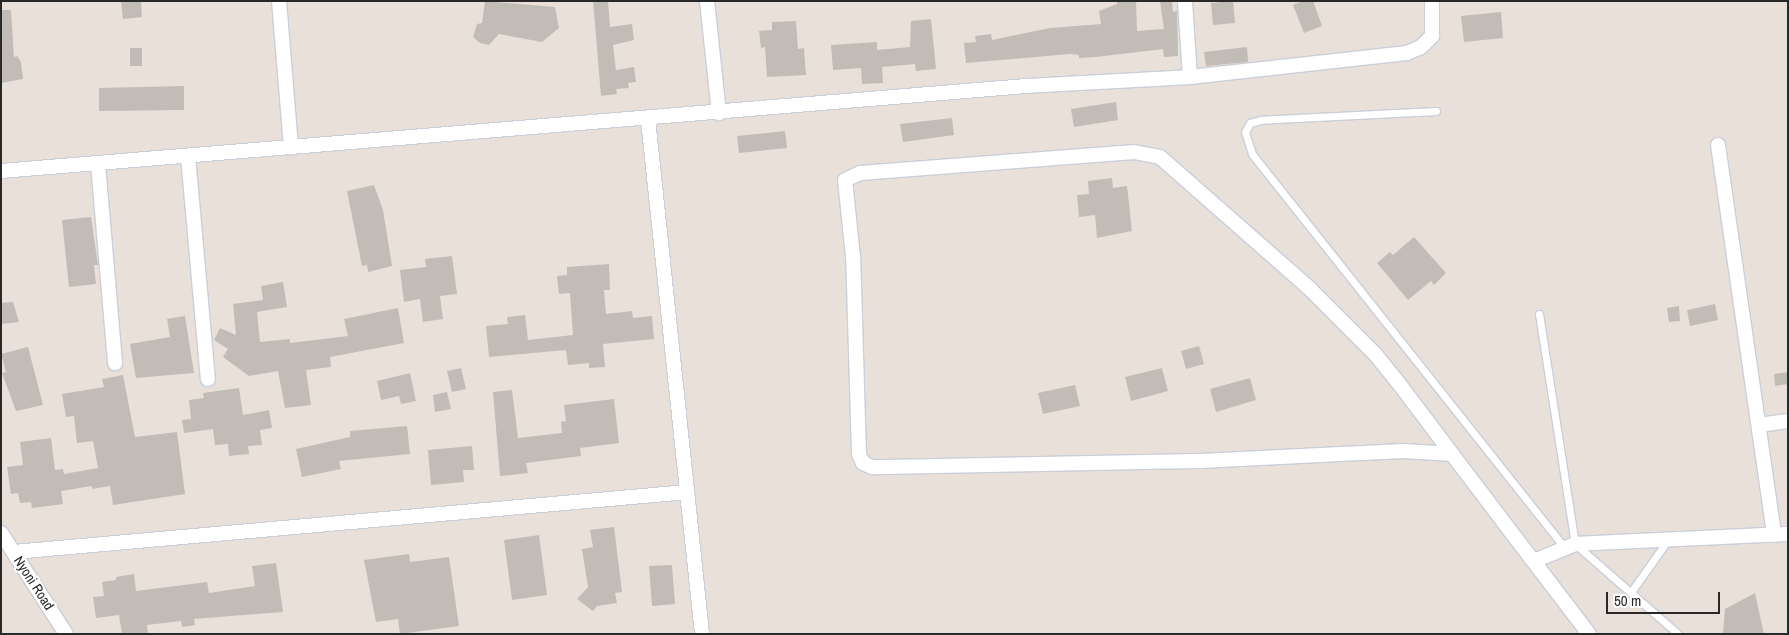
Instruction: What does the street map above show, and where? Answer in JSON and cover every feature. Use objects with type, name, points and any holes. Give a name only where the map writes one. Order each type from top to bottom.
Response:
[{"type":"street","points":[[279,1],[291,148]]},
{"type":"street","points":[[707,1],[719,113]]},
{"type":"street","points":[[1185,1],[1190,77]]},
{"type":"street","points":[[1,171],[648,119],[1026,86],[1190,77],[1407,53],[1421,47],[1432,36],[1432,1]]},
{"type":"street","points":[[648,119],[702,634]]},
{"type":"street","points":[[1534,561],[1570,545],[1781,534],[1760,425],[1718,145]]},
{"type":"street","points":[[1452,454],[1403,451],[1195,461],[872,467],[863,463],[859,454],[853,257],[845,180],[860,173],[1124,153],[1147,153],[1160,157],[1310,289],[1368,347],[1452,454],[1590,634]]},
{"type":"street","points":[[188,156],[208,379]]},
{"type":"street","points":[[98,164],[115,363]]},
{"type":"street","points":[[1760,425],[1788,421]]},
{"type":"street","points":[[14,552],[687,492]]},
{"type":"street","name":"Nyoni Road","points":[[1,532],[66,634]]},
{"type":"lane","points":[[1436,111],[1260,120],[1250,123],[1245,132],[1252,154],[1570,545],[1631,592],[1678,634]]},
{"type":"lane","points":[[1539,314],[1570,545]]},
{"type":"lane","points":[[1631,592],[1668,540]]},
{"type":"building","points":[[121,1],[141,1],[142,17],[123,19]]},
{"type":"building","points":[[485,1],[555,7],[559,28],[542,42],[499,34],[489,45],[480,43],[473,37],[477,24],[482,23]]},
{"type":"building","points":[[593,1],[608,1],[610,27],[632,24],[634,40],[613,45],[616,70],[634,67],[636,82],[628,83],[629,88],[616,89],[617,94],[601,96]]},
{"type":"building","points":[[1117,1],[1136,1],[1137,31],[1164,29],[1160,1],[1172,1],[1173,12],[1177,11],[1178,56],[1164,57],[1163,49],[1096,57],[1079,58],[1079,55],[1070,54],[966,63],[964,43],[976,42],[975,36],[991,34],[992,40],[1050,28],[1101,24],[1099,11],[1117,4]]},
{"type":"building","points":[[1233,1],[1235,23],[1213,25],[1211,3]]},
{"type":"building","points":[[1303,1],[1313,1],[1322,26],[1304,33],[1293,5]]},
{"type":"building","points":[[1,10],[11,10],[14,57],[17,56],[21,62],[23,79],[1,83]]},
{"type":"building","points":[[1501,12],[1503,38],[1464,42],[1461,16]]},
{"type":"building","points":[[931,19],[936,69],[916,71],[915,64],[882,67],[883,83],[862,84],[861,68],[833,70],[831,45],[877,42],[877,50],[910,47],[911,21]]},
{"type":"building","points":[[796,21],[798,49],[804,48],[806,75],[767,77],[765,47],[761,48],[759,31],[772,30],[772,22]]},
{"type":"building","points":[[1247,47],[1248,62],[1206,66],[1204,52]]},
{"type":"building","points":[[130,48],[142,48],[142,66],[130,66]]},
{"type":"building","points":[[184,86],[184,110],[99,111],[99,88]]},
{"type":"building","points":[[1116,102],[1118,120],[1074,127],[1071,109]]},
{"type":"building","points":[[952,118],[954,135],[903,142],[900,124]]},
{"type":"building","points":[[785,131],[787,148],[739,153],[737,136]]},
{"type":"building","points":[[1112,178],[1113,188],[1127,186],[1132,231],[1097,238],[1095,215],[1079,217],[1077,195],[1089,194],[1088,181]]},
{"type":"building","points":[[374,185],[383,210],[392,266],[368,272],[367,265],[362,266],[347,191]]},
{"type":"building","points":[[91,217],[98,265],[94,265],[96,284],[69,287],[62,220]]},
{"type":"building","points":[[1414,237],[1446,273],[1434,285],[1431,281],[1408,300],[1377,263],[1390,252],[1393,255]]},
{"type":"building","points":[[452,256],[457,294],[440,296],[443,319],[423,322],[420,299],[404,302],[400,270],[426,267],[425,259]]},
{"type":"building","points":[[609,264],[610,290],[604,290],[606,314],[632,311],[633,318],[652,316],[654,339],[603,344],[605,367],[589,368],[589,363],[568,365],[566,350],[489,357],[486,326],[508,324],[507,317],[525,315],[528,340],[573,335],[570,293],[559,294],[557,276],[567,275],[567,267]]},
{"type":"building","points":[[283,282],[287,307],[257,312],[260,342],[290,339],[290,343],[348,336],[344,319],[398,308],[404,343],[330,357],[331,367],[306,370],[311,405],[285,408],[278,371],[249,376],[223,357],[228,349],[214,340],[220,328],[236,335],[233,304],[263,300],[261,286]]},
{"type":"building","points":[[13,302],[19,322],[1,324],[1,303]]},
{"type":"building","points":[[1715,304],[1718,320],[1690,326],[1687,310]]},
{"type":"building","points":[[1679,306],[1680,321],[1669,322],[1667,308]]},
{"type":"building","points":[[185,316],[194,373],[136,378],[130,344],[170,337],[167,319]]},
{"type":"building","points":[[1199,346],[1204,364],[1186,369],[1181,351]]},
{"type":"building","points":[[28,347],[43,405],[16,411],[2,373],[6,372],[1,354]]},
{"type":"building","points":[[461,368],[466,389],[452,392],[447,371]]},
{"type":"building","points":[[1162,368],[1168,391],[1131,401],[1125,377]]},
{"type":"building","points":[[1788,372],[1788,384],[1775,386],[1774,374]]},
{"type":"building","points":[[410,373],[416,401],[401,404],[399,396],[381,400],[377,381]]},
{"type":"building","points":[[123,375],[135,437],[177,432],[185,494],[113,505],[110,486],[92,489],[92,486],[61,491],[63,504],[32,508],[31,502],[20,503],[18,493],[11,494],[7,467],[23,465],[20,442],[51,438],[55,470],[63,469],[64,474],[98,468],[93,441],[77,443],[74,416],[66,417],[62,394],[104,387],[102,379]]},
{"type":"building","points":[[1250,378],[1256,400],[1216,412],[1210,389]]},
{"type":"building","points":[[1075,385],[1080,406],[1043,414],[1038,393]]},
{"type":"building","points":[[239,388],[243,415],[269,410],[272,428],[260,430],[262,445],[248,446],[249,454],[229,456],[228,444],[215,445],[213,429],[184,433],[182,420],[191,419],[189,400],[204,398],[203,393]]},
{"type":"building","points":[[512,390],[518,438],[562,433],[561,422],[566,421],[564,405],[614,399],[619,443],[580,448],[581,456],[526,463],[528,473],[500,476],[493,392]]},
{"type":"building","points":[[447,392],[451,409],[435,412],[433,395]]},
{"type":"building","points":[[407,426],[410,454],[339,461],[341,469],[302,477],[296,449],[350,437],[350,431]]},
{"type":"building","points":[[472,446],[474,470],[463,470],[464,482],[431,485],[428,450]]},
{"type":"building","points":[[614,527],[622,592],[615,593],[617,603],[597,606],[593,611],[577,599],[588,587],[582,549],[593,547],[590,530]]},
{"type":"building","points":[[539,535],[547,595],[512,600],[504,540]]},
{"type":"building","points":[[409,554],[410,562],[449,557],[459,626],[400,634],[398,619],[376,622],[364,560]]},
{"type":"building","points":[[276,563],[283,612],[194,619],[195,625],[182,627],[181,621],[147,625],[148,634],[122,634],[119,615],[96,618],[93,597],[104,596],[102,582],[116,580],[116,577],[134,574],[136,591],[207,582],[209,593],[255,586],[252,566]]},
{"type":"building","points":[[672,565],[675,604],[652,606],[649,566]]},
{"type":"building","points":[[1755,593],[1764,634],[1723,634],[1725,609]]}]
